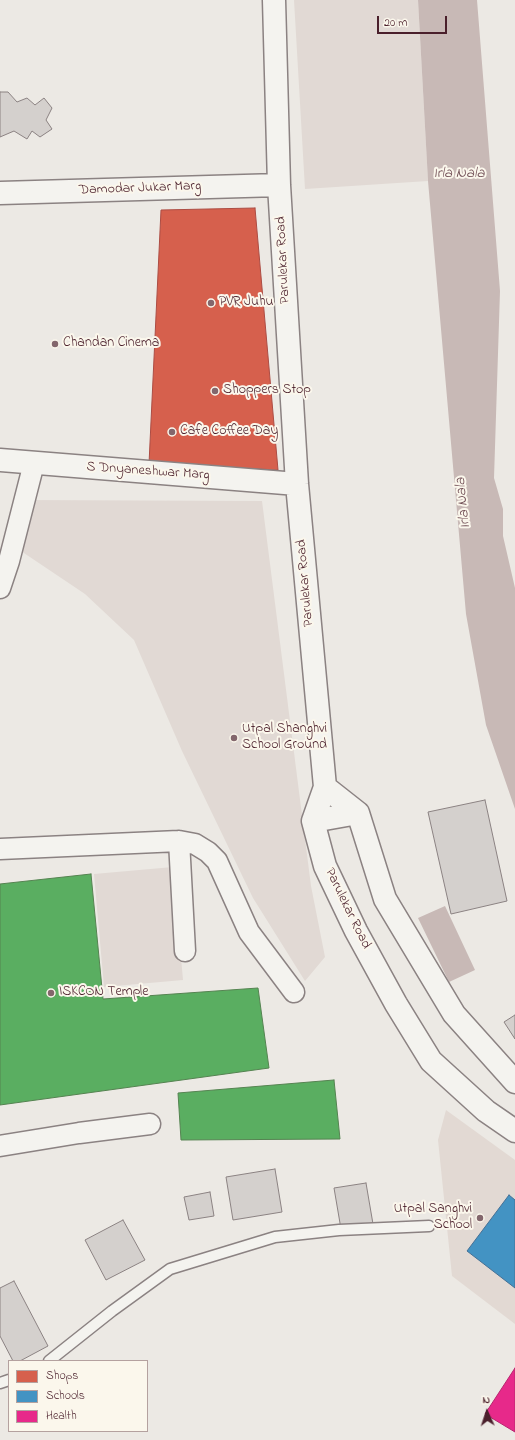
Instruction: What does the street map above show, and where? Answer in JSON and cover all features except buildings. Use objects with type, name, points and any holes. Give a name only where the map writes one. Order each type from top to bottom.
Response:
[{"type":"street","name":"Parulekar Road","points":[[274,0],[279,185],[297,484],[325,787],[313,821],[326,866],[356,931],[396,1004],[431,1061],[486,1111],[515,1131]]},
{"type":"street","name":"Damodar Jukar Marg","points":[[0,193],[279,185]]},
{"type":"street","name":"S Dnyaneshwar Marg","points":[[0,460],[297,484]]},
{"type":"street","points":[[0,588],[9,561],[34,463]]},
{"type":"street","points":[[325,787],[358,813],[385,899],[454,1014],[515,1082]]},
{"type":"street","points":[[313,821],[358,813]]},
{"type":"street","points":[[0,849],[179,841],[195,844],[208,852],[217,861],[249,932],[294,992]]},
{"type":"street","points":[[179,841],[185,951]]},
{"type":"street","points":[[0,1146],[79,1133],[150,1124]]},
{"type":"lane","points":[[50,1360],[112,1311],[170,1269],[275,1237],[339,1230],[430,1226]]},
{"type":"shaded area","points":[[294,0],[418,0],[428,181],[305,189]]},
{"type":"shaded area","name":"Utpal Shanghvi School Ground","points":[[21,500],[262,501],[311,886],[325,957],[305,981],[253,898],[182,751],[134,640],[85,594],[15,547]]},
{"type":"shaded area","points":[[173,867],[183,980],[104,987],[94,874]]},
{"type":"shaded area","name":"Utpal Sanghvi School","points":[[446,1110],[515,1160],[515,1324],[452,1276],[438,1140]]},
{"type":"water","name":"Irla Nala","points":[[418,0],[477,0],[500,291],[494,478],[503,509],[503,536],[515,588],[515,809],[486,725],[466,614],[428,181]]},
{"type":"water","points":[[445,906],[475,970],[449,982],[418,918]]},
{"type":"place","name":"PVR Juhu","points":[[211,303]]},
{"type":"place","name":"Chandan Cinema","points":[[55,344]]},
{"type":"place","name":"Shoppers Stop","points":[[215,391]]},
{"type":"place","name":"Cafe Coffee Day","points":[[172,432]]},
{"type":"place","name":"Utpal Shanghvi School Ground","points":[[234,738]]},
{"type":"place","name":"ISKCON Temple","points":[[51,993]]},
{"type":"place","name":"Utpal Sanghvi School","points":[[480,1218]]}]
